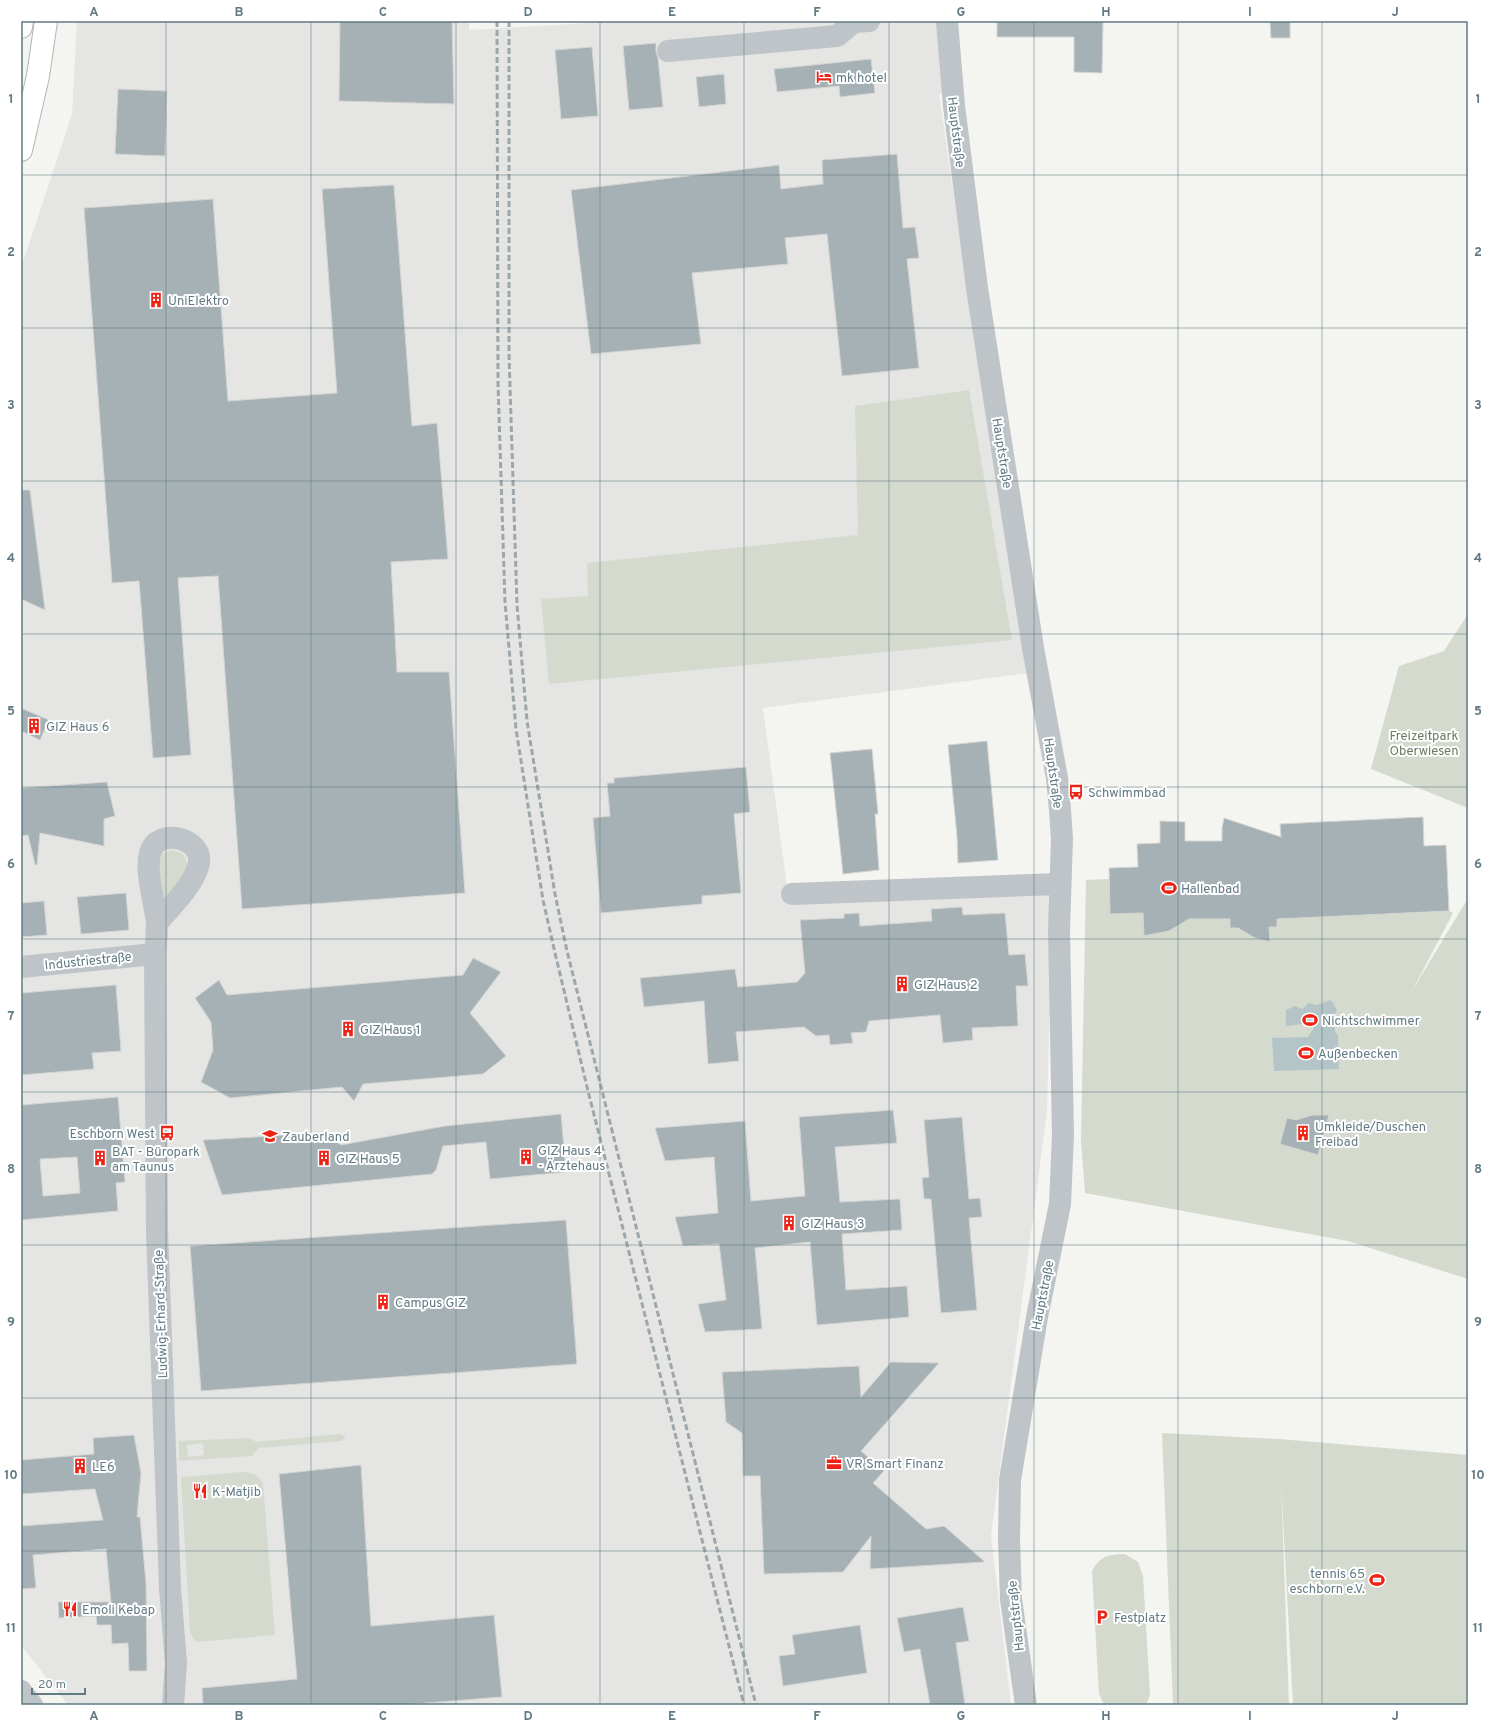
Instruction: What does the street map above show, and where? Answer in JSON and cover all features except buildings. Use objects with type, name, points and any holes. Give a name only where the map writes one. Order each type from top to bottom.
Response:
[{"type":"highway","points":[[21,27],[22,21]]},
{"type":"highway","points":[[21,150],[38,76],[46,21]]},
{"type":"street","points":[[668,51],[837,36],[854,22],[870,21]]},
{"type":"street","name":"Hauptstraße","points":[[947,21],[954,106],[977,288],[1033,648],[1059,794],[1062,839],[1059,884],[1063,1066],[1063,1134],[1060,1204],[1037,1317],[1010,1480],[1009,1540],[1011,1599],[1026,1705]]},
{"type":"street","points":[[792,894],[1059,884]]},
{"type":"street","name":"Ludwig-Erhard-Straße","points":[[157,923],[155,954],[157,1230],[170,1588],[176,1663],[173,1705]]},
{"type":"street","name":"Industriestraße","points":[[21,967],[155,954]]},
{"type":"street","points":[[21,1691],[32,1705]]},
{"type":"shaded area","points":[[77,21],[469,21],[469,30],[624,21],[945,21],[949,95],[939,94],[978,363],[1028,673],[763,708],[787,887],[1053,875],[1047,1112],[991,1535],[1011,1705],[68,1705],[21,1645],[21,268],[72,114]]},
{"type":"shaded area","name":"Außenbecken","points":[[1331,1000],[1337,1010],[1333,1017],[1335,1031],[1338,1036],[1339,1069],[1274,1071],[1272,1038],[1308,1037],[1314,1028],[1310,1023],[1286,1026],[1286,1010],[1295,1006],[1303,1009],[1308,1003],[1317,1005]]},
{"type":"green space","points":[[969,390],[1012,640],[549,684],[541,599],[588,596],[587,563],[858,535],[855,406]]},
{"type":"green space","name":"Freizeitpark Oberwiesen","points":[[1468,614],[1468,808],[1371,769],[1399,666],[1444,651]]},
{"type":"green space","points":[[172,850],[183,854],[188,865],[187,871],[164,905],[158,860],[161,854]]},
{"type":"green space","points":[[1109,879],[1110,914],[1143,913],[1145,936],[1169,931],[1189,919],[1230,919],[1230,928],[1240,928],[1255,938],[1270,940],[1269,927],[1277,926],[1276,894],[1296,918],[1449,911],[1453,913],[1412,991],[1468,898],[1468,1279],[1348,1241],[1085,1193],[1081,1140],[1086,880]]},
{"type":"green space","points":[[1162,1433],[1279,1439],[1468,1455],[1468,1705],[1293,1705],[1281,1481],[1289,1705],[1173,1705]]},
{"type":"green space","points":[[340,1434],[346,1437],[342,1441],[258,1448],[252,1456],[179,1461],[179,1441],[250,1438],[256,1442]],"holes":[[[203,1443],[204,1455],[188,1457],[187,1445]]]},
{"type":"green space","points":[[241,1472],[254,1474],[263,1484],[275,1635],[196,1642],[190,1633],[181,1477]]},
{"type":"green space","points":[[1125,1554],[1138,1562],[1143,1576],[1150,1695],[1146,1705],[1104,1705],[1099,1694],[1092,1571],[1102,1559],[1109,1556]]},
{"type":"railway","points":[[497,21],[498,383],[505,602],[516,729],[543,900],[555,953],[588,1091],[744,1705]]},
{"type":"railway","points":[[509,21],[509,355],[517,605],[527,721],[555,894],[567,951],[756,1705]]},
{"type":"place","name":"mk hotel","points":[[824,77]]},
{"type":"place","name":"UniElektro","points":[[156,300]]},
{"type":"place","name":"GIZ Haus 6","points":[[34,726]]},
{"type":"place","name":"Schwimmbad","points":[[1076,792]]},
{"type":"place","name":"Hallenbad","points":[[1169,888]]},
{"type":"place","name":"GIZ Haus 2","points":[[902,984]]},
{"type":"place","name":"Nichtschwimmer","points":[[1310,1020]]},
{"type":"place","name":"GIZ Haus 1","points":[[348,1029]]},
{"type":"place","name":"Außenbecken","points":[[1306,1053]]},
{"type":"place","name":"Eschborn West","points":[[167,1133]]},
{"type":"place","name":"Umkleide/Duschen Freibad","points":[[1303,1133]]},
{"type":"place","name":"Zauberland","points":[[270,1136]]},
{"type":"place","name":"GIZ Haus 4 - Ärztehaus","points":[[526,1157]]},
{"type":"place","name":"BAT - Büropark am Taunus","points":[[100,1158]]},
{"type":"place","name":"GIZ Haus 5","points":[[324,1158]]},
{"type":"place","name":"GIZ Haus 3","points":[[789,1223]]},
{"type":"place","name":"Campus GIZ","points":[[383,1302]]},
{"type":"place","name":"VR Smart Finanz","points":[[834,1463]]},
{"type":"place","name":"LE6","points":[[80,1466]]},
{"type":"place","name":"K-Matjib","points":[[200,1491]]},
{"type":"place","name":"tennis 65 eschborn e.V.","points":[[1377,1580]]},
{"type":"place","name":"Emoli Kebap","points":[[70,1609]]},
{"type":"place","name":"Festplatz","points":[[1102,1617]]}]
